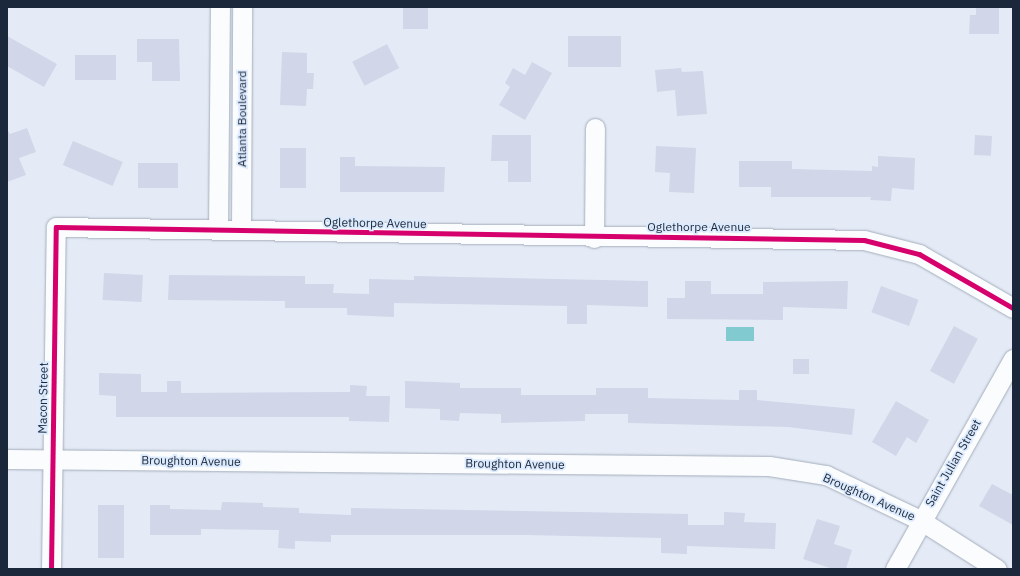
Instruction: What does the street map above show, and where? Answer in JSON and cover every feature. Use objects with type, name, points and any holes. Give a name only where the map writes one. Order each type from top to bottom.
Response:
[{"type":"street","name":"Atlanta Boulevard","points":[[218,230],[220,7]]},
{"type":"street","name":"Atlanta Boulevard","points":[[242,7],[242,230]]},
{"type":"street","points":[[594,238],[595,128]]},
{"type":"street","name":"Oglethorpe Avenue","points":[[56,227],[594,238],[864,240],[919,254],[1013,308]]},
{"type":"street","name":"Macon Street","points":[[51,569],[56,227]]},
{"type":"street","name":"Saint Julian Street","points":[[895,569],[920,520],[1013,359]]},
{"type":"street","name":"Broughton Avenue","points":[[7,459],[769,466],[826,475],[920,520],[997,569]]},
{"type":"water","points":[[726,327],[754,327],[754,341],[726,341]]},
{"type":"building","points":[[403,7],[428,7],[428,29],[403,29]]},
{"type":"building","points":[[976,7],[999,7],[999,34],[969,34],[970,15],[976,15]]},
{"type":"building","points":[[7,36],[57,64],[44,87],[7,66]]},
{"type":"building","points":[[568,36],[621,36],[621,67],[568,67]]},
{"type":"building","points":[[137,39],[179,39],[180,81],[152,81],[152,62],[137,62]]},
{"type":"building","points":[[387,44],[399,68],[365,86],[352,62]]},
{"type":"building","points":[[282,52],[307,53],[307,73],[314,73],[313,89],[307,89],[306,106],[280,105]]},
{"type":"building","points":[[75,55],[116,55],[116,80],[75,80]]},
{"type":"building","points":[[532,62],[552,73],[525,120],[499,105],[510,87],[505,83],[513,68],[525,75]]},
{"type":"building","points":[[681,68],[682,72],[703,71],[707,114],[677,116],[675,90],[657,92],[655,70]]},
{"type":"building","points":[[27,128],[36,152],[19,158],[26,175],[7,182],[7,129],[10,134]]},
{"type":"building","points":[[492,135],[531,135],[531,182],[508,182],[508,161],[491,161]]},
{"type":"building","points":[[975,135],[992,136],[991,156],[974,155]]},
{"type":"building","points":[[73,141],[123,162],[113,186],[63,165]]},
{"type":"building","points":[[656,146],[696,148],[694,193],[669,192],[670,173],[655,172]]},
{"type":"building","points":[[280,148],[306,148],[306,188],[280,188]]},
{"type":"building","points":[[878,156],[915,158],[914,190],[892,188],[891,201],[870,200],[871,197],[771,197],[771,187],[739,187],[739,161],[792,161],[792,169],[872,171],[872,166],[878,167]]},
{"type":"building","points":[[340,157],[355,157],[355,166],[445,167],[444,192],[340,192]]},
{"type":"building","points":[[138,163],[178,163],[178,188],[138,188]]},
{"type":"building","points":[[104,273],[143,275],[142,302],[103,300]]},
{"type":"building","points":[[169,275],[305,276],[305,284],[334,284],[333,293],[369,294],[369,279],[414,280],[414,276],[648,281],[648,307],[587,305],[587,324],[567,324],[567,306],[394,303],[394,317],[347,315],[347,308],[285,308],[285,301],[168,300]]},
{"type":"building","points":[[685,281],[711,281],[711,294],[763,294],[763,282],[848,281],[847,309],[783,307],[783,320],[667,319],[667,298],[685,298]]},
{"type":"building","points":[[881,286],[919,300],[909,326],[871,312]]},
{"type":"building","points":[[954,326],[978,339],[954,384],[930,371]]},
{"type":"building","points":[[793,359],[809,359],[809,374],[793,374]]},
{"type":"building","points":[[99,373],[141,374],[141,392],[167,392],[167,381],[181,381],[181,393],[350,392],[350,385],[367,386],[366,396],[390,396],[389,422],[349,421],[349,417],[116,417],[116,396],[99,395]]},
{"type":"building","points":[[405,381],[460,383],[460,388],[521,388],[521,395],[596,395],[596,388],[648,388],[648,398],[739,400],[739,390],[757,390],[757,400],[855,409],[852,435],[788,427],[628,423],[628,414],[585,414],[585,421],[501,423],[501,414],[460,413],[459,421],[440,420],[440,409],[405,408]]},
{"type":"building","points":[[896,401],[929,420],[916,443],[907,437],[896,456],[872,442]]},
{"type":"building","points":[[992,484],[1013,495],[1013,525],[979,506]]},
{"type":"building","points":[[222,502],[263,503],[263,507],[299,508],[299,513],[351,515],[351,508],[688,514],[688,525],[724,525],[724,512],[745,513],[744,522],[776,523],[775,549],[687,546],[687,554],[661,553],[661,538],[526,535],[331,535],[331,542],[295,541],[295,549],[278,548],[279,530],[201,529],[201,535],[150,535],[150,505],[170,505],[170,509],[221,510]]},
{"type":"building","points":[[98,505],[124,505],[124,558],[98,558]]},
{"type":"building","points":[[817,519],[840,526],[834,544],[852,550],[846,569],[833,569],[803,559]]},
{"type":"cycle path","points":[[51,569],[56,227],[864,240],[919,254],[1013,308]]}]
